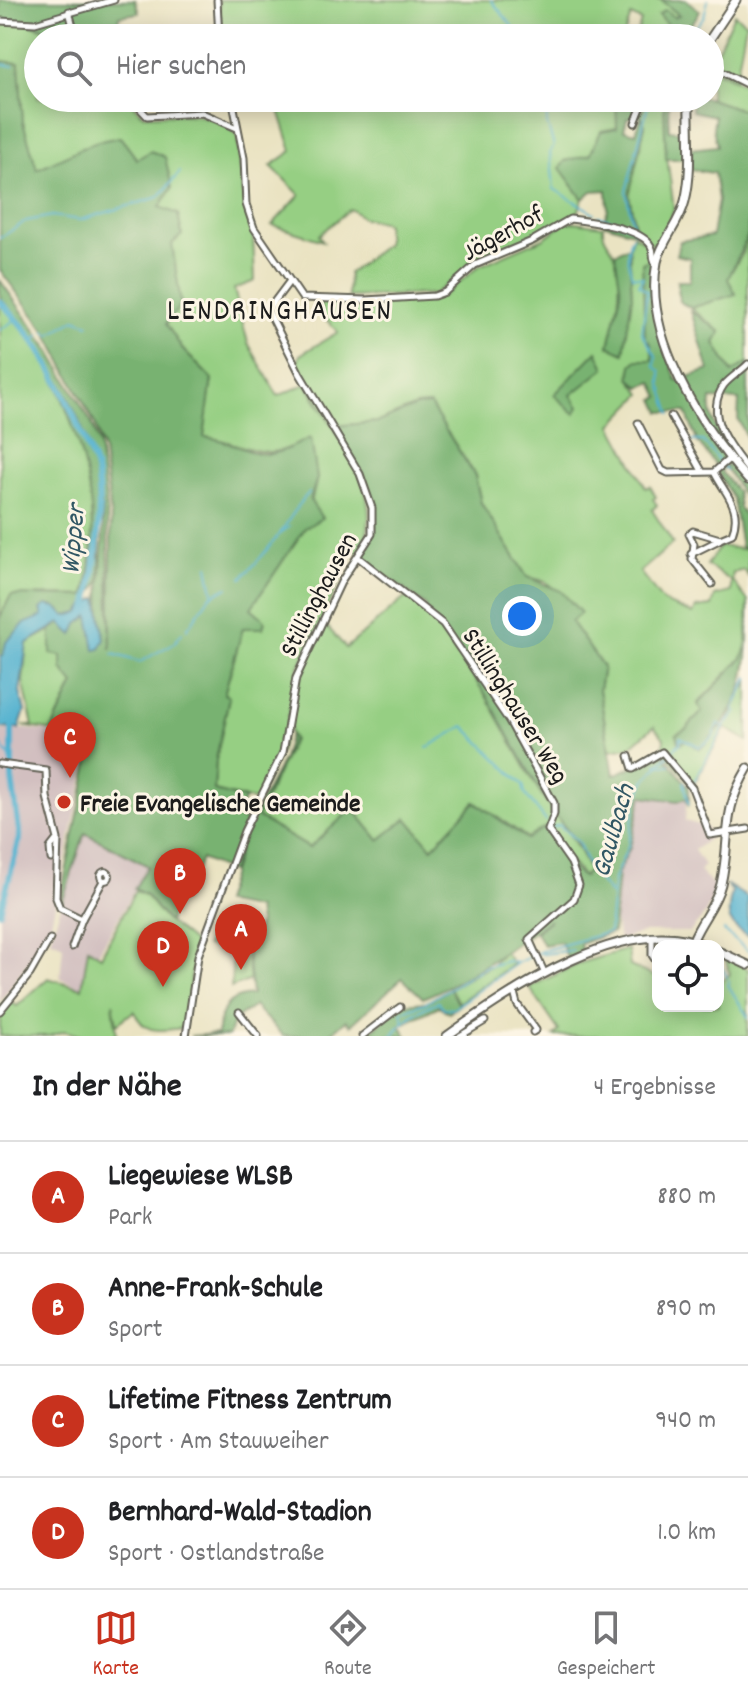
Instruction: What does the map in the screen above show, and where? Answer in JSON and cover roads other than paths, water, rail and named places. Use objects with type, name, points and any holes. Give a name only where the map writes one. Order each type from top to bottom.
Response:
[{"type":"main road","points":[[720,24],[736,0]]},
{"type":"main road","points":[[689,112],[686,199],[657,265],[662,334],[669,355],[725,463],[748,480]]},
{"type":"main road","points":[[447,1036],[514,992],[582,956],[652,936],[671,935],[693,940],[720,889],[730,801],[748,768]]},
{"type":"main road","points":[[724,954],[748,965]]},
{"type":"street","points":[[0,21],[35,23],[114,0]]},
{"type":"street","points":[[217,0],[218,24]]},
{"type":"street","points":[[69,11],[72,24]]},
{"type":"street","points":[[724,73],[748,85]]},
{"type":"street","points":[[143,112],[147,116],[202,113],[238,128]]},
{"type":"street","points":[[235,112],[244,158],[246,204],[254,228],[289,282]]},
{"type":"street","points":[[635,123],[639,112]]},
{"type":"street","name":"Jägerhof","points":[[289,282],[302,298],[366,300],[434,296],[445,292],[475,265],[532,241],[570,219],[619,228],[643,239],[651,245],[657,265]]},
{"type":"street","name":"Stillinghausen","points":[[186,1036],[198,956],[244,831],[283,752],[296,678],[342,580],[372,534],[372,508],[360,474],[300,374],[268,310],[289,282]]},
{"type":"street","points":[[748,364],[725,385],[717,404],[721,432],[748,470]]},
{"type":"street","points":[[671,416],[703,472]]},
{"type":"street","points":[[638,423],[662,470],[677,474],[714,472],[725,463]]},
{"type":"street","points":[[691,554],[732,534],[733,500],[714,472]]},
{"type":"street","points":[[691,554],[694,544],[689,534],[693,531],[720,539]]},
{"type":"street","points":[[691,554],[712,584]]},
{"type":"street","name":"Stillinghauser Weg","points":[[359,558],[443,624],[509,721],[554,803],[548,830],[571,863],[579,885],[574,899],[530,938],[545,974]]},
{"type":"street","points":[[629,756],[633,769],[637,769],[665,755],[691,786],[710,835],[748,829]]},
{"type":"street","points":[[2,764],[46,770],[47,797],[58,839],[56,898],[60,908],[82,919]]},
{"type":"street","points":[[692,813],[701,809]]},
{"type":"street","points":[[51,859],[50,848],[58,839]]},
{"type":"street","points":[[72,947],[82,919],[103,881]]},
{"type":"street","points":[[652,936],[653,940]]},
{"type":"street","points":[[0,1011],[30,974],[50,939]]},
{"type":"street","points":[[514,992],[517,1004],[536,1030],[533,1032]]},
{"type":"street","points":[[362,1036],[400,1007]]},
{"type":"street","points":[[242,1013],[258,1036]]},
{"type":"street","points":[[460,1036],[485,1021]]},
{"type":"water","points":[[98,598],[105,639],[100,649],[95,650],[89,616],[78,624],[73,635],[60,623],[27,643],[20,692],[25,711],[19,729],[0,728],[0,656],[3,656],[6,642],[24,624],[43,616],[41,609],[46,605],[56,607],[66,616],[80,613],[87,603]]},
{"type":"water","points":[[726,884],[748,898],[748,937],[732,923],[729,907],[732,891]]},
{"type":"waterway","points":[[491,0],[511,24]]},
{"type":"waterway","name":"Gaulbach","points":[[698,24],[708,0]]},
{"type":"waterway","points":[[0,64],[13,66]]},
{"type":"waterway","points":[[547,112],[554,146],[550,152],[554,189],[594,213]]},
{"type":"waterway","name":"Gaulbach","points":[[634,231],[626,191],[646,112]]},
{"type":"waterway","points":[[0,238],[26,221],[52,216],[80,220],[159,197],[180,172]]},
{"type":"waterway","points":[[598,216],[634,227]]},
{"type":"waterway","name":"Gaulbach","points":[[632,236],[628,251],[632,276],[643,277],[639,285],[647,291],[642,333],[656,356],[655,367],[661,371],[661,384],[671,414]]},
{"type":"waterway","name":"Wipper","points":[[0,302],[28,333],[50,367],[95,466],[99,521],[87,609]]},
{"type":"waterway","points":[[0,330],[16,319]]},
{"type":"waterway","points":[[45,331],[50,335],[75,319],[89,324]]},
{"type":"waterway","name":"Wipper","points":[[35,340],[40,335]]},
{"type":"waterway","name":"Gaulbach","points":[[688,441],[703,441],[726,470]]},
{"type":"waterway","points":[[242,578],[274,542],[309,493]]},
{"type":"waterway","points":[[278,535],[290,526]]},
{"type":"waterway","points":[[208,566],[213,592]]},
{"type":"waterway","points":[[187,629],[210,596],[228,587]]},
{"type":"waterway","points":[[113,654],[140,662],[174,643],[182,633]]},
{"type":"waterway","name":"Gaulbach","points":[[404,1022],[402,1012],[427,1002],[485,967],[507,961],[517,963],[542,951],[609,932],[614,879],[628,846],[636,801],[646,779],[680,743],[680,737],[700,747],[713,737],[718,724],[724,727],[736,713],[734,708],[748,678]]},
{"type":"waterway","points":[[0,912],[20,838],[12,779],[12,723]]},
{"type":"waterway","points":[[427,748],[464,726],[523,785],[525,794],[546,821]]},
{"type":"waterway","points":[[692,785],[724,728]]},
{"type":"waterway","points":[[0,743],[11,759]]},
{"type":"waterway","name":"Gaulbach","points":[[657,764],[670,765]]},
{"type":"waterway","points":[[684,782],[689,804]]},
{"type":"waterway","points":[[551,828],[559,825],[578,842],[590,870]]},
{"type":"waterway","points":[[593,874],[612,896]]},
{"type":"waterway","points":[[724,931],[748,951]]},
{"type":"waterway","points":[[542,954],[573,950]]},
{"type":"waterway","name":"Gaulbach","points":[[392,1036],[419,1011],[438,1002],[444,1008],[453,1009],[516,964]]},
{"type":"waterway","points":[[724,971],[727,977]]},
{"type":"waterway","points":[[729,980],[728,985],[748,1017]]},
{"type":"place","name":"Lifetime Fitness Zentrum","points":[[70,778]]},
{"type":"place","name":"Freie Evangelische Gemeinde","points":[[64,802]]},
{"type":"place","name":"Anne-Frank-Schule","points":[[180,914]]},
{"type":"place","name":"Liegewiese WLSB","points":[[241,970]]},
{"type":"place","name":"Bernhard-Wald-Stadion","points":[[163,987]]},
{"type":"district","name":"LENDRINGHAUSEN","points":[[280,309]]}]
